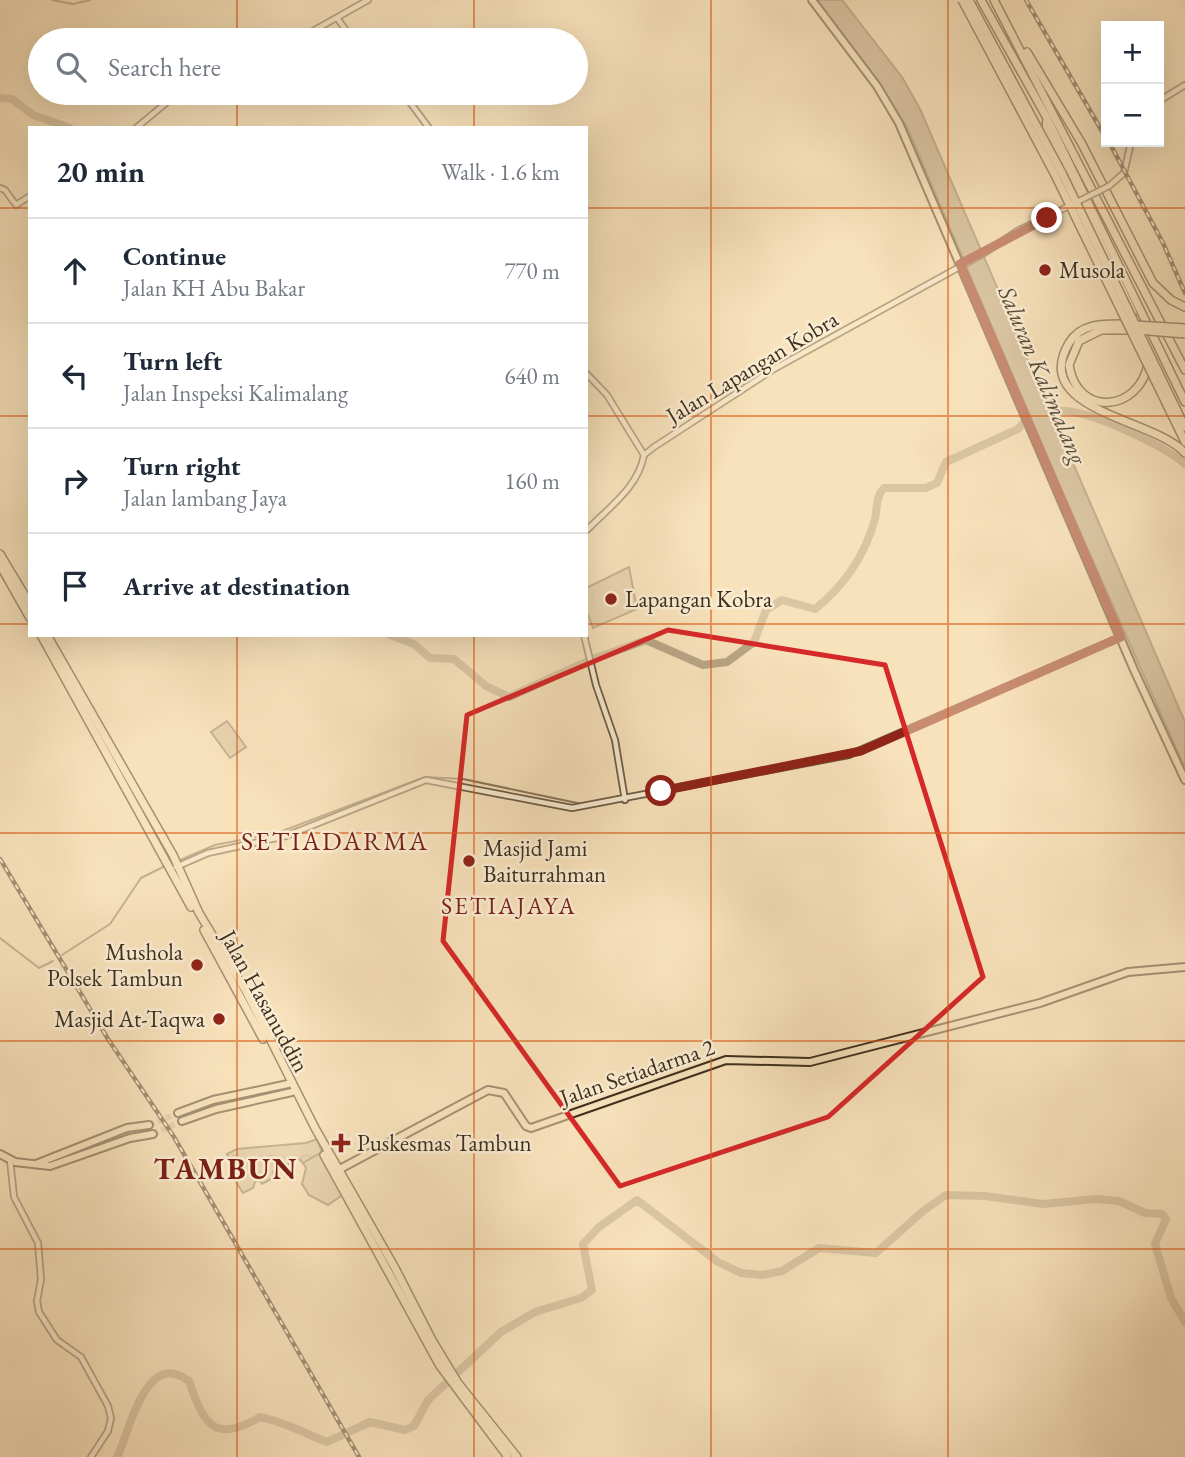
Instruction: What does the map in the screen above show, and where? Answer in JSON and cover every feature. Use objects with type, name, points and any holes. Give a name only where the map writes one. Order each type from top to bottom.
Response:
[{"type":"highway","points":[[962,0],[1055,175],[1185,442]]},
{"type":"highway","points":[[970,0],[1067,183],[1185,427]]},
{"type":"highway","points":[[981,0],[1047,118],[1185,402]]},
{"type":"highway","points":[[994,0],[1185,370]]},
{"type":"highway","points":[[1017,41],[1035,64],[1082,144],[1153,283],[1171,300],[1185,307]]},
{"type":"highway","points":[[1047,118],[1046,128],[1121,285],[1148,353],[1143,379],[1132,392],[1116,402],[1091,400],[1080,393],[1070,377],[1070,356],[1079,341],[1092,333],[1127,327],[1185,334]]},
{"type":"highway","points":[[1185,328],[1093,326],[1077,333],[1064,356],[1067,386],[1087,406],[1139,424],[1168,439],[1185,453]]},
{"type":"highway","points":[[0,554],[28,601]]},
{"type":"highway","points":[[0,565],[28,614]]},
{"type":"highway","name":"Jalan Hasanuddin","points":[[42,637],[175,868]]},
{"type":"highway","name":"Jalan Hasanuddin","points":[[48,637],[444,1366]]},
{"type":"highway","name":"Jalan Hasanuddin","points":[[237,984],[292,1092],[444,1366],[472,1405]]},
{"type":"highway","points":[[472,1405],[508,1457]]},
{"type":"highway","points":[[472,1405],[517,1457]]},
{"type":"main road","points":[[812,0],[889,105],[962,263],[1121,637],[1185,780]]},
{"type":"main road","name":"Jalan Setiadarma 2","points":[[338,1170],[488,1090],[504,1093],[526,1126],[531,1128],[726,1060],[810,1062],[1040,1003],[1128,972],[1185,967]]},
{"type":"main road","points":[[178,1113],[213,1100],[288,1084]]},
{"type":"main road","points":[[183,1121],[216,1109],[292,1092]]},
{"type":"main road","points":[[34,1165],[127,1128],[149,1125]]},
{"type":"main road","points":[[0,1154],[10,1160],[50,1166],[130,1138],[153,1134]]},
{"type":"street","points":[[319,28],[368,0]]},
{"type":"street","points":[[337,18],[344,28]]},
{"type":"street","points":[[1164,98],[1185,85]]},
{"type":"street","points":[[138,126],[164,105]]},
{"type":"street","points":[[412,105],[428,126]]},
{"type":"street","name":"Jalan Lapangan Kobra","points":[[644,455],[755,380],[962,263],[983,254],[1005,238],[1109,186],[1124,173],[1130,147]]},
{"type":"street","points":[[0,188],[16,205],[28,198]]},
{"type":"street","points":[[588,375],[607,395],[644,455],[642,469],[634,483],[588,529]]},
{"type":"street","points":[[584,637],[596,685],[615,740],[625,800]]},
{"type":"street","points":[[175,868],[215,851],[286,836],[426,780],[572,808],[625,800],[861,751],[1121,637]]},
{"type":"street","points":[[10,1160],[15,1197],[38,1242],[41,1279],[37,1301],[39,1312],[57,1340],[81,1357],[108,1406],[111,1418],[108,1431],[91,1457]]},
{"type":"highlighted area","points":[[668,630],[885,665],[983,977],[828,1117],[620,1186],[443,941],[467,715]]},
{"type":"green space","points":[[812,0],[817,0],[907,127],[1185,768],[1185,780],[966,276],[964,262],[955,253],[889,105]]},
{"type":"green space","name":"Lapangan Kobra","points":[[629,567],[637,609],[593,628],[588,615],[588,587]]},
{"type":"green space","points":[[227,721],[246,747],[230,758],[211,732]]},
{"type":"green space","points":[[317,1139],[322,1152],[303,1163],[299,1159],[273,1172],[275,1177],[262,1184],[259,1180],[255,1182],[253,1188],[243,1193],[231,1174],[235,1170],[227,1154],[237,1149],[306,1143]]},
{"type":"green space","points":[[322,1152],[345,1193],[328,1205],[309,1195],[302,1184],[306,1168],[303,1163]]},
{"type":"shaded area","points":[[817,0],[842,0],[902,77],[920,109],[1185,722],[1185,768],[1062,491],[907,127]]},
{"type":"waterway","points":[[52,0],[73,4],[90,0]]},
{"type":"waterway","points":[[0,98],[12,99],[33,115],[64,126]]},
{"type":"waterway","name":"Saluran Kalimalang","points":[[1052,412],[1064,411],[1100,419],[1159,447],[1185,464]]},
{"type":"waterway","points":[[593,659],[646,640],[703,665],[727,662],[754,642],[766,610],[782,600],[815,609],[835,590],[852,569],[865,545],[875,519],[878,499],[884,488],[925,488],[937,483],[946,462],[1018,429],[1024,422]]},
{"type":"waterway","points":[[395,637],[414,644],[430,658],[454,659],[486,686],[509,697],[586,662]]},
{"type":"waterway","points":[[180,860],[215,845],[277,833],[425,777],[463,779],[582,804]]},
{"type":"waterway","points":[[611,798],[621,796]]},
{"type":"waterway","points":[[62,955],[110,924],[141,878],[165,866]]},
{"type":"waterway","points":[[0,938],[39,968],[53,961]]},
{"type":"waterway","points":[[117,1457],[141,1397],[161,1375],[174,1374],[189,1381],[200,1409],[212,1425],[221,1429],[231,1429],[260,1417],[327,1442],[370,1422],[405,1430],[414,1426],[428,1400],[501,1332],[535,1312],[581,1298],[592,1290],[583,1244],[599,1227],[637,1200],[718,1262],[741,1273],[762,1275],[782,1271],[819,1248],[876,1253],[923,1211],[946,1195],[985,1196],[1043,1204],[1096,1199],[1119,1201],[1145,1213],[1162,1214],[1166,1219],[1155,1244],[1171,1298],[1185,1322]]},
{"type":"tunnel","points":[[149,1125],[178,1113]]},
{"type":"tunnel","points":[[153,1134],[182,1121]]},
{"type":"railway","points":[[1026,0],[1101,129]]},
{"type":"railway","points":[[1112,147],[1163,243],[1185,293]]},
{"type":"railway","points":[[0,859],[108,1039],[174,1137],[359,1457]]},
{"type":"place","name":"Musola","points":[[1045,270]]},
{"type":"place","name":"Lapangan Kobra","points":[[611,599]]},
{"type":"place","name":"Masjid Jami Baiturrahman","points":[[469,861]]},
{"type":"place","name":"Mushola Polsek Tambun","points":[[197,965]]},
{"type":"place","name":"Masjid At-Taqwa","points":[[219,1019]]},
{"type":"place","name":"Puskesmas Tambun","points":[[341,1143]]},
{"type":"district","name":"SETIADARMA","points":[[335,841]]},
{"type":"district","name":"SETIAJAYA","points":[[509,905]]},
{"type":"district","name":"TAMBUN","points":[[226,1168]]},
{"type":"route","points":[[661,791],[861,751],[1121,637],[960,264],[984,254],[1017,231],[1047,218]]}]
